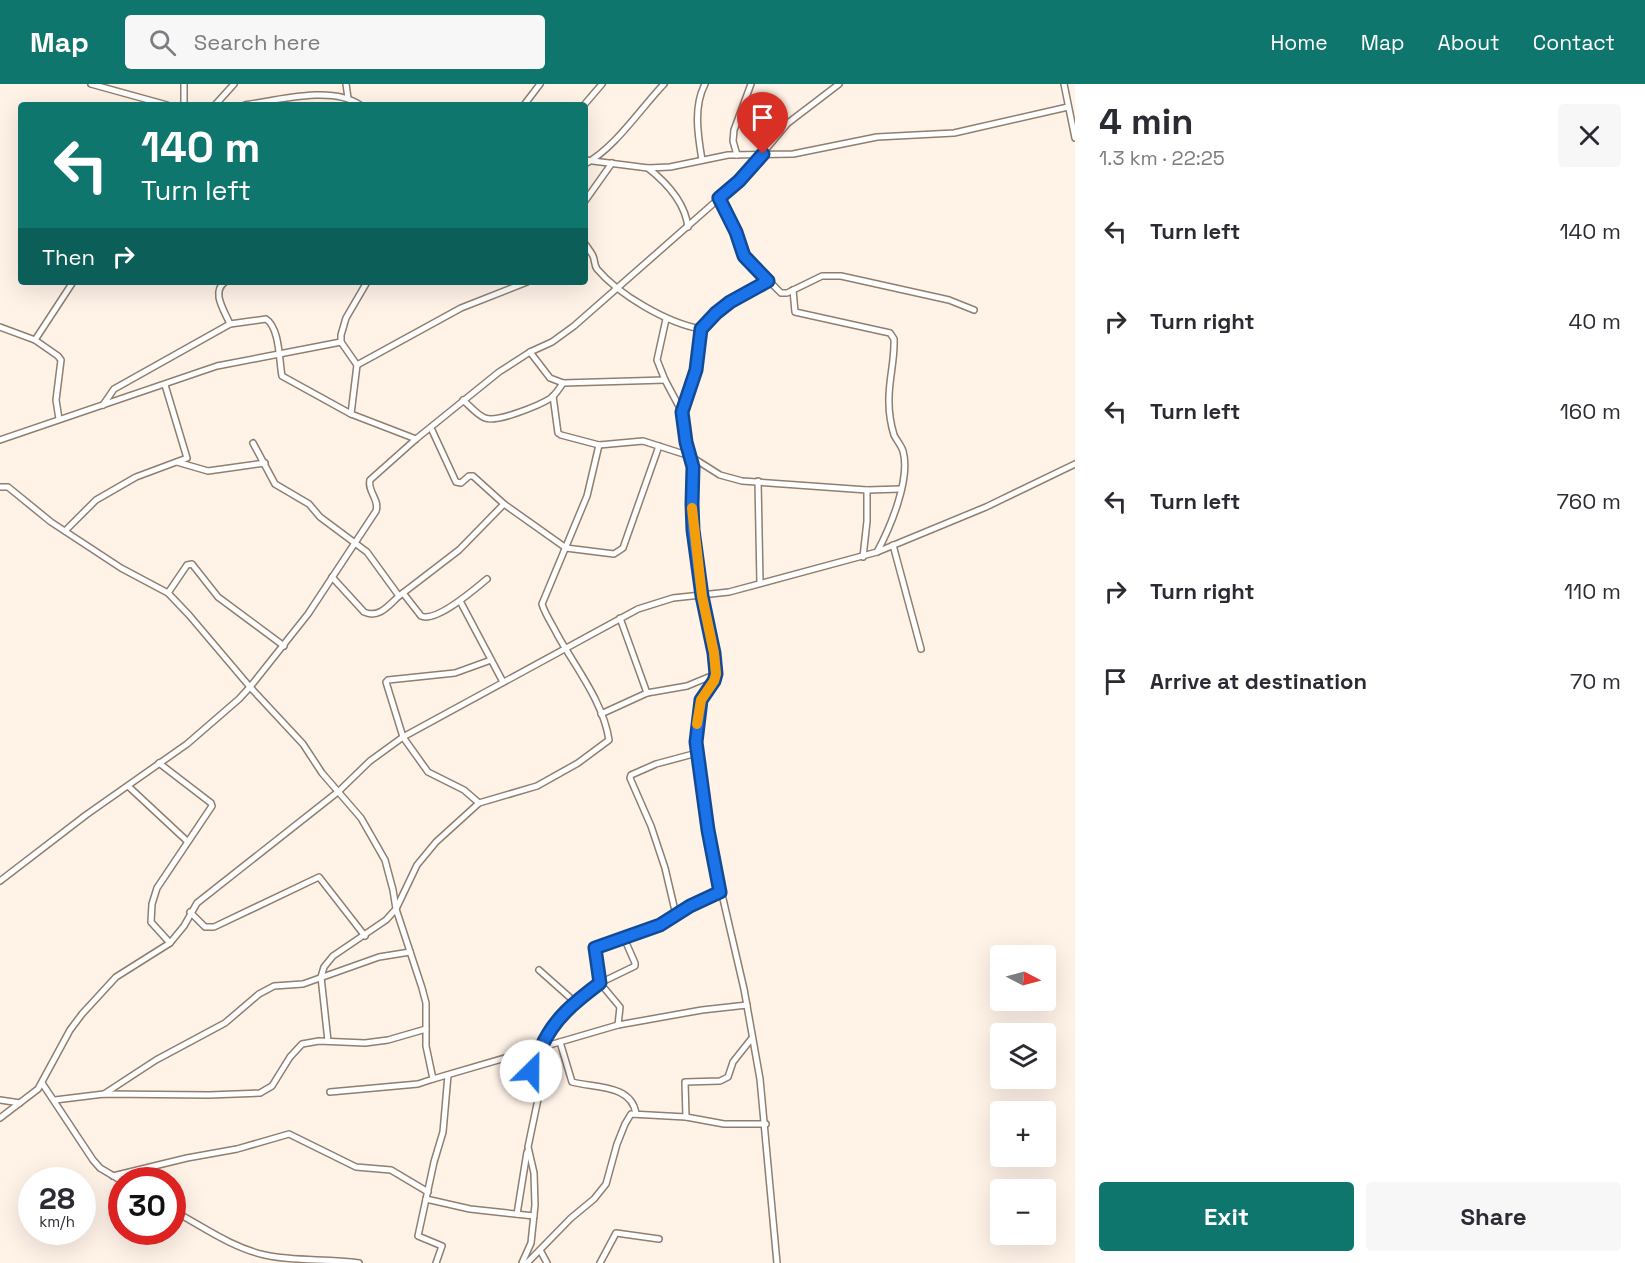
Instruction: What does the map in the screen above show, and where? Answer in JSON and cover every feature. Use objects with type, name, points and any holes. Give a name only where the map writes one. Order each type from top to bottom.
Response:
[{"type":"street","points":[[91,84],[156,102]]},
{"type":"street","points":[[184,84],[184,102]]},
{"type":"street","points":[[217,102],[234,84]]},
{"type":"street","points":[[346,84],[352,101]]},
{"type":"street","points":[[526,102],[540,84]]},
{"type":"street","points":[[587,102],[602,84]]},
{"type":"street","points":[[593,160],[612,143],[664,84]]},
{"type":"street","points":[[702,160],[698,130],[699,103],[705,84]]},
{"type":"street","points":[[737,155],[733,141],[734,130],[751,84]]},
{"type":"street","points":[[0,882],[86,815],[187,744],[250,687],[308,614],[377,508],[369,487],[370,480],[416,439],[499,372],[530,352],[552,342],[574,326],[739,181],[788,123],[839,84]]},
{"type":"street","points":[[1064,84],[1075,138]]},
{"type":"street","points":[[267,102],[325,94],[352,101]]},
{"type":"street","points":[[588,161],[593,160],[648,168],[670,167],[737,155],[792,154],[877,137],[954,134],[1068,107]]},
{"type":"street","points":[[588,197],[612,163]]},
{"type":"street","points":[[648,168],[668,186],[680,202],[687,217],[688,227]]},
{"type":"street","points":[[719,198],[736,232],[744,256],[780,293],[787,293],[822,276],[841,276],[949,300],[974,310]]},
{"type":"street","points":[[588,248],[598,269],[617,287],[666,319],[701,329]]},
{"type":"street","points":[[682,412],[696,370],[701,329],[730,302],[768,281]]},
{"type":"street","points":[[35,340],[71,285]]},
{"type":"street","points":[[220,285],[218,294],[230,324]]},
{"type":"street","points":[[351,414],[357,366],[341,342],[343,327],[365,285]]},
{"type":"street","points":[[357,366],[461,308],[519,285]]},
{"type":"street","points":[[793,290],[795,312],[890,333],[894,339],[888,388],[889,405],[894,435],[903,453],[904,464],[901,489],[888,531],[877,552]]},
{"type":"street","points":[[666,319],[657,360],[682,412],[694,474],[692,518],[702,596],[716,674],[701,700],[697,724],[697,753],[708,830],[747,1005],[760,1079],[766,1124],[777,1263]]},
{"type":"street","points":[[103,405],[114,389],[230,324],[269,321],[281,354],[281,373],[285,378],[351,414],[416,439]]},
{"type":"street","points":[[0,327],[35,340],[61,360],[56,400],[59,419]]},
{"type":"street","points":[[0,440],[217,366],[341,342]]},
{"type":"street","points":[[530,352],[550,378],[563,383],[665,380]]},
{"type":"street","points":[[464,400],[482,417],[489,419],[539,405],[553,396],[563,383]]},
{"type":"street","points":[[65,531],[96,500],[136,477],[185,460],[187,455],[165,385]]},
{"type":"street","points":[[553,396],[559,434],[599,445],[638,440],[690,456],[720,475],[742,481],[867,490],[901,489]]},
{"type":"street","points":[[431,428],[456,482],[461,483],[473,476],[504,504],[566,548],[614,554],[623,548],[659,446]]},
{"type":"street","points":[[253,442],[275,484],[309,504],[320,517],[374,559],[421,616],[426,618],[460,601],[487,579]]},
{"type":"street","points":[[328,1041],[321,977],[328,961],[386,920],[396,909],[411,875],[436,842],[480,803],[537,786],[578,763],[608,742],[601,714],[542,604],[587,496],[599,445]]},
{"type":"street","points":[[177,462],[208,471],[265,463]]},
{"type":"street","points":[[0,1118],[38,1089],[70,1030],[116,978],[170,943],[184,926],[197,903],[339,791],[370,761],[403,737],[638,609],[673,598],[729,592],[877,552],[986,507],[1075,464]]},
{"type":"street","points":[[758,481],[760,583]]},
{"type":"street","points":[[0,487],[8,487],[65,531],[121,568],[168,593],[303,744],[321,773],[365,822],[383,856],[396,909],[426,1003],[426,1046],[433,1079]]},
{"type":"street","points":[[863,556],[867,521],[867,490]]},
{"type":"street","points":[[332,577],[364,612],[378,614],[459,550],[504,504]]},
{"type":"street","points":[[893,545],[921,649]]},
{"type":"street","points":[[168,593],[188,565],[192,564],[218,597],[284,646]]},
{"type":"street","points":[[460,601],[503,682]]},
{"type":"street","points":[[620,618],[647,693]]},
{"type":"street","points":[[480,803],[464,790],[428,772],[403,737],[386,685],[388,680],[455,673],[491,660]]},
{"type":"street","points":[[601,714],[647,693],[687,686],[716,674]]},
{"type":"street","points":[[676,915],[665,868],[651,826],[630,778],[631,775],[647,767],[697,753]]},
{"type":"street","points":[[159,763],[211,803],[212,809],[187,841],[158,888],[152,904],[152,925],[170,943]]},
{"type":"street","points":[[128,786],[187,841]]},
{"type":"street","points":[[190,912],[205,927],[214,927],[320,877],[365,936]]},
{"type":"street","points":[[618,1025],[620,1007],[600,983],[594,949],[660,925],[720,892]]},
{"type":"street","points":[[541,1048],[551,1028],[575,1002],[600,983],[635,964],[624,938]]},
{"type":"street","points":[[104,1094],[156,1060],[225,1023],[274,986],[303,984],[378,957],[410,952]]},
{"type":"street","points":[[539,970],[575,1002]]},
{"type":"street","points":[[330,1092],[418,1084],[618,1025],[702,1010],[747,1005]]},
{"type":"street","points":[[55,1100],[104,1094],[260,1093],[272,1086],[290,1057],[302,1044],[311,1041],[365,1043],[388,1040],[426,1029]]},
{"type":"street","points":[[686,1117],[686,1082],[720,1081],[728,1077],[733,1062],[752,1038]]},
{"type":"street","points":[[560,1042],[572,1082],[600,1085],[625,1095],[635,1105],[636,1114]]},
{"type":"street","points":[[517,1214],[538,1099],[537,1087],[531,1076],[533,1050]]},
{"type":"street","points":[[436,1263],[442,1246],[418,1236],[443,1132],[448,1075]]},
{"type":"street","points":[[42,1083],[87,1153],[100,1168],[108,1173]]},
{"type":"street","points":[[0,1100],[20,1103]]},
{"type":"street","points":[[527,1263],[594,1199],[606,1184],[628,1117],[636,1114],[686,1117],[724,1124],[766,1124]]},
{"type":"street","points":[[150,1167],[237,1149],[289,1134],[356,1167],[391,1170],[428,1192]]},
{"type":"street","points":[[522,1263],[531,1243],[534,1216],[534,1173],[528,1147]]},
{"type":"street","points":[[426,1199],[470,1209],[534,1216]]},
{"type":"street","points":[[186,1218],[241,1247],[265,1255],[297,1260],[342,1260],[359,1263]]},
{"type":"street","points":[[600,1263],[616,1233],[659,1239]]},
{"type":"street","points":[[540,1250],[547,1263]]},
{"type":"slow traffic","points":[[692,508],[702,596],[716,674],[701,700],[697,724]]},
{"type":"route","points":[[531,1071],[533,1050],[541,1048],[551,1028],[575,1002],[600,983],[595,948],[660,925],[690,906],[720,892],[708,830],[696,742],[701,700],[716,674],[693,530],[694,474],[682,412],[698,362],[701,329],[730,302],[768,281],[741,252],[736,232],[719,198],[739,181],[763,154]]}]
